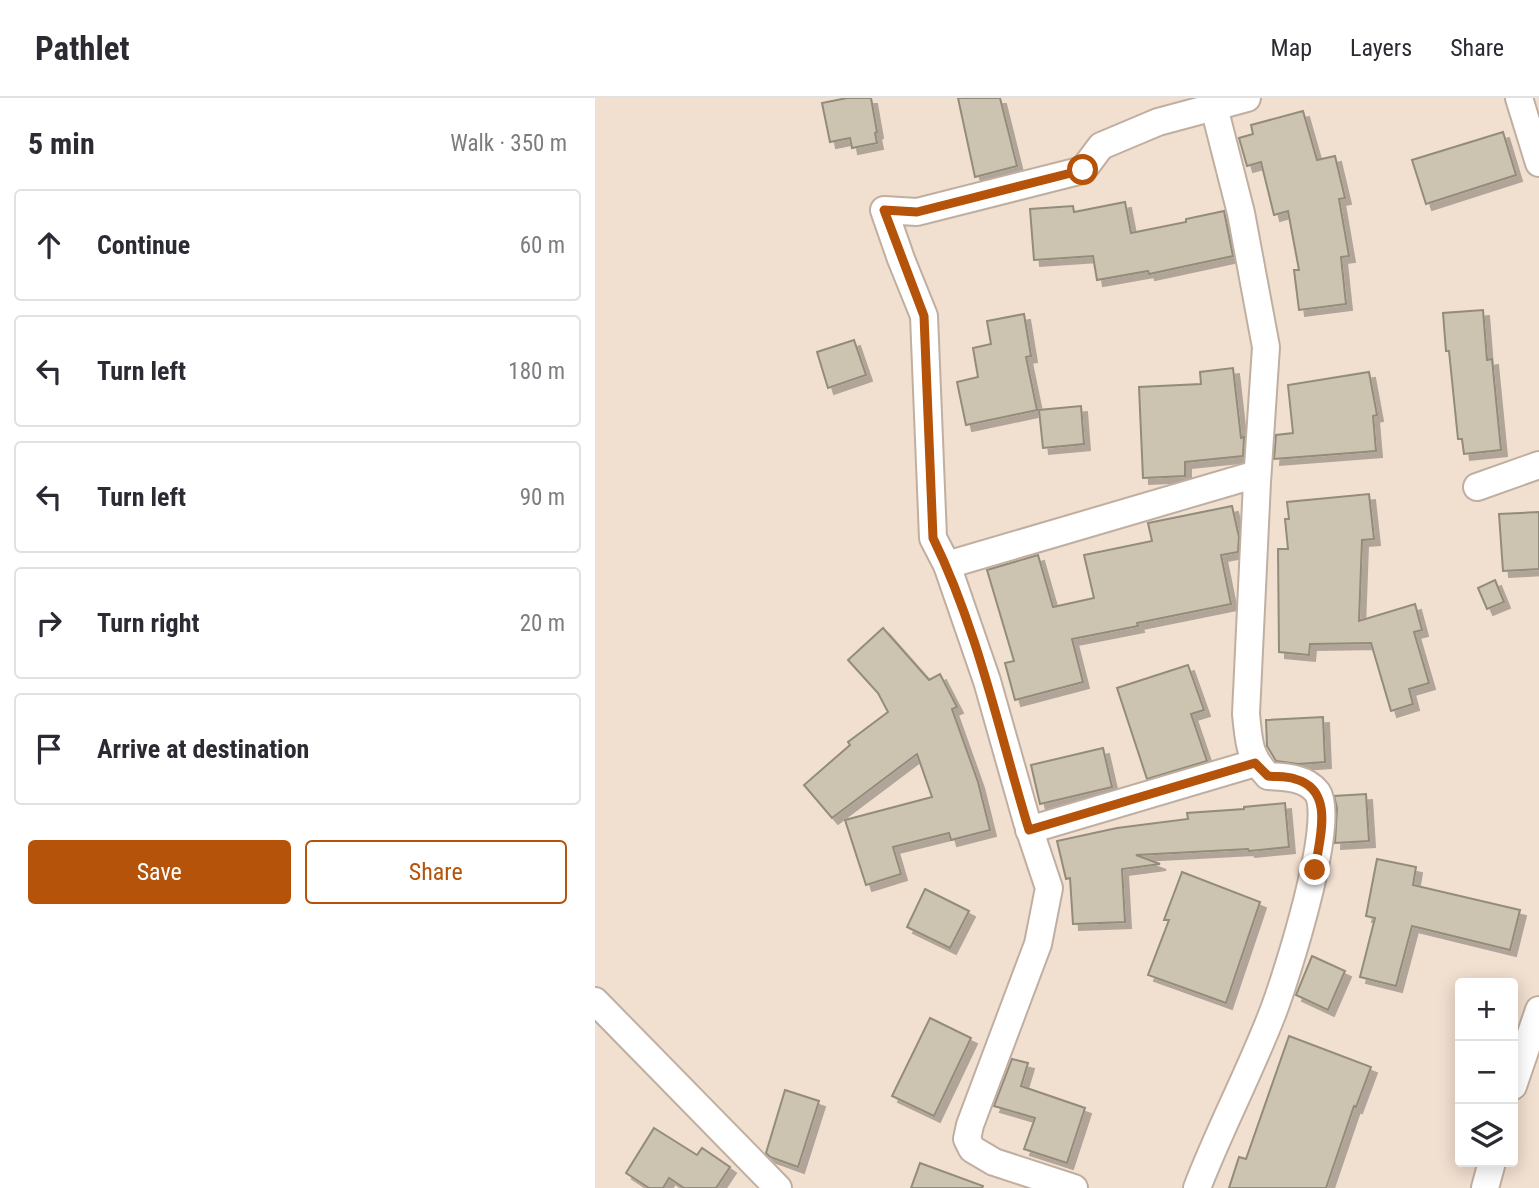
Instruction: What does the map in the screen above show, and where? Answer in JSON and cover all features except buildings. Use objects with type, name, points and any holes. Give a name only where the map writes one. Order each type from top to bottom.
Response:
[{"type":"street","points":[[1073,1188],[994,1162],[972,1149],[967,1139],[1041,933],[1049,888],[1029,830],[987,681],[947,565],[933,538],[924,316],[884,210],[917,212],[1083,170],[1101,146],[1158,122],[1247,98]]},
{"type":"street","points":[[1519,98],[1539,163]]},
{"type":"street","points":[[1197,1188],[1273,1012],[1315,870],[1323,815],[1318,794],[1311,787],[1295,779],[1268,776],[1255,763],[1249,746],[1247,714],[1257,474],[1266,347],[1241,213],[1214,107]]},
{"type":"street","points":[[1476,487],[1539,465]]},
{"type":"street","points":[[947,565],[1257,474]]},
{"type":"street","points":[[1029,830],[1255,763]]},
{"type":"street","points":[[595,1001],[778,1188]]},
{"type":"street","points":[[1518,1071],[1539,1010]]},
{"type":"street","points":[[1485,1188],[1491,1167]]},
{"type":"route","points":[[1083,170],[917,212],[884,210],[924,316],[933,538],[947,565],[987,681],[1029,830],[1255,763],[1268,776],[1295,779],[1318,794],[1323,815],[1315,870]]}]
